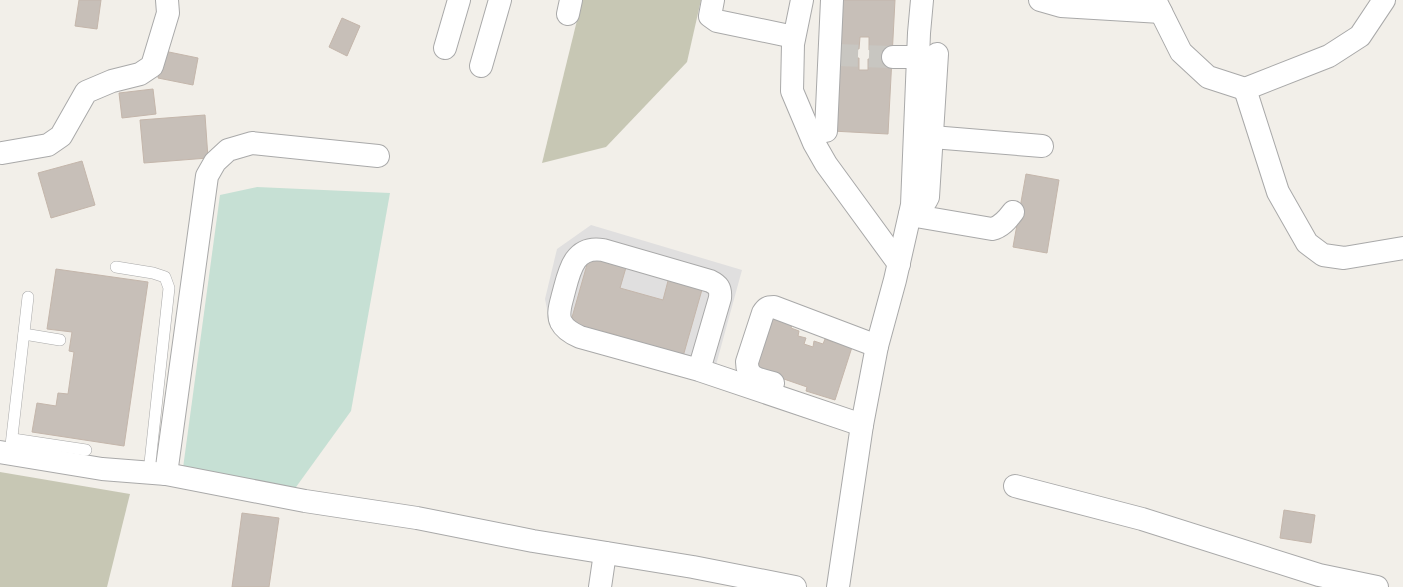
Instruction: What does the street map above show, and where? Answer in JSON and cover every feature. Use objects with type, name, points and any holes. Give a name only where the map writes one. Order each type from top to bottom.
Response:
[{"type":"street","points":[[2,153],[48,145],[61,136],[86,92],[112,81],[140,74],[152,66],[168,13],[167,0]]},
{"type":"street","points":[[445,48],[459,0]]},
{"type":"street","points":[[481,66],[500,0]]},
{"type":"street","points":[[713,0],[710,16],[717,21],[794,37]]},
{"type":"street","points":[[802,0],[793,44],[792,91],[814,143],[826,164],[899,264]]},
{"type":"street","points":[[826,131],[833,55],[832,0]]},
{"type":"street","points":[[910,215],[921,209],[926,203],[928,197],[932,138],[922,0]]},
{"type":"street","points":[[1040,0],[1061,6],[1158,6],[1181,52],[1208,77],[1244,89],[1329,56],[1360,36],[1384,0]]},
{"type":"street","points":[[893,57],[927,56]]},
{"type":"street","points":[[838,587],[864,417],[877,346],[899,264],[912,205],[927,56]]},
{"type":"street","points":[[1244,89],[1278,192],[1307,243],[1323,255],[1344,258],[1403,248]]},
{"type":"street","points":[[932,138],[1042,146]]},
{"type":"street","points":[[157,473],[206,176],[215,162],[228,150],[252,143],[378,156]]},
{"type":"street","points":[[910,215],[992,229],[998,228],[1008,219],[1012,212]]},
{"type":"street","points":[[698,370],[720,298],[721,290],[717,285],[710,281],[603,250],[587,250],[578,257],[570,267],[559,312],[561,322],[568,331],[580,338],[864,417]]},
{"type":"street","points":[[864,417],[807,395],[751,376],[747,370],[747,362],[763,313],[765,309],[769,307],[774,307],[877,346]]},
{"type":"street","points":[[8,448],[102,469],[157,473],[305,501],[417,518],[533,541],[693,567],[795,587]]},
{"type":"street","points":[[1015,486],[1142,519],[1319,575],[1377,587]]},
{"type":"street","points":[[600,587],[605,553]]},
{"type":"lane","points":[[116,267],[153,273],[165,277],[169,288],[157,473]]},
{"type":"lane","points":[[28,297],[8,448],[86,450]]},
{"type":"lane","points":[[24,334],[60,340]]},
{"type":"shaded area","points":[[582,0],[701,0],[687,62],[606,147],[542,163]]},
{"type":"shaded area","points":[[257,187],[390,193],[351,411],[291,494],[183,468],[220,195]]},
{"type":"shaded area","points":[[591,225],[742,270],[716,365],[817,417],[551,329],[545,299],[557,249]]},
{"type":"shaded area","points":[[0,472],[130,494],[107,587],[0,587]]},
{"type":"building","points":[[79,0],[101,0],[97,29],[75,26]]},
{"type":"building","points":[[840,0],[895,0],[888,134],[832,131]],"holes":[[[860,37],[869,37],[869,50],[880,50],[880,59],[868,59],[868,70],[859,70],[859,58],[848,58],[848,49],[859,49]]]},
{"type":"building","points":[[342,18],[360,26],[347,56],[329,47]]},
{"type":"building","points":[[164,51],[198,58],[193,85],[158,78]]},
{"type":"building","points":[[153,89],[156,114],[122,118],[119,93]]},
{"type":"building","points":[[205,115],[208,158],[144,163],[140,120]]},
{"type":"building","points":[[82,161],[95,205],[51,218],[38,173]]},
{"type":"building","points":[[1026,174],[1059,180],[1047,253],[1013,247]]},
{"type":"building","points":[[590,254],[627,264],[620,288],[663,300],[669,277],[703,286],[682,360],[615,341],[617,335],[602,331],[600,337],[569,328]]},
{"type":"building","points":[[56,269],[148,282],[124,446],[32,432],[37,403],[56,406],[58,393],[68,394],[74,352],[69,351],[72,332],[47,329]]},
{"type":"building","points":[[769,317],[792,325],[791,328],[799,331],[798,336],[806,338],[804,344],[813,347],[814,341],[823,344],[825,339],[833,342],[835,338],[853,344],[835,400],[806,391],[807,387],[752,368]]},
{"type":"building","points":[[1284,510],[1315,515],[1311,543],[1280,538]]},
{"type":"building","points":[[242,513],[279,518],[269,587],[232,587]]},
{"type":"tunnel","points":[[836,55],[893,57]]}]
